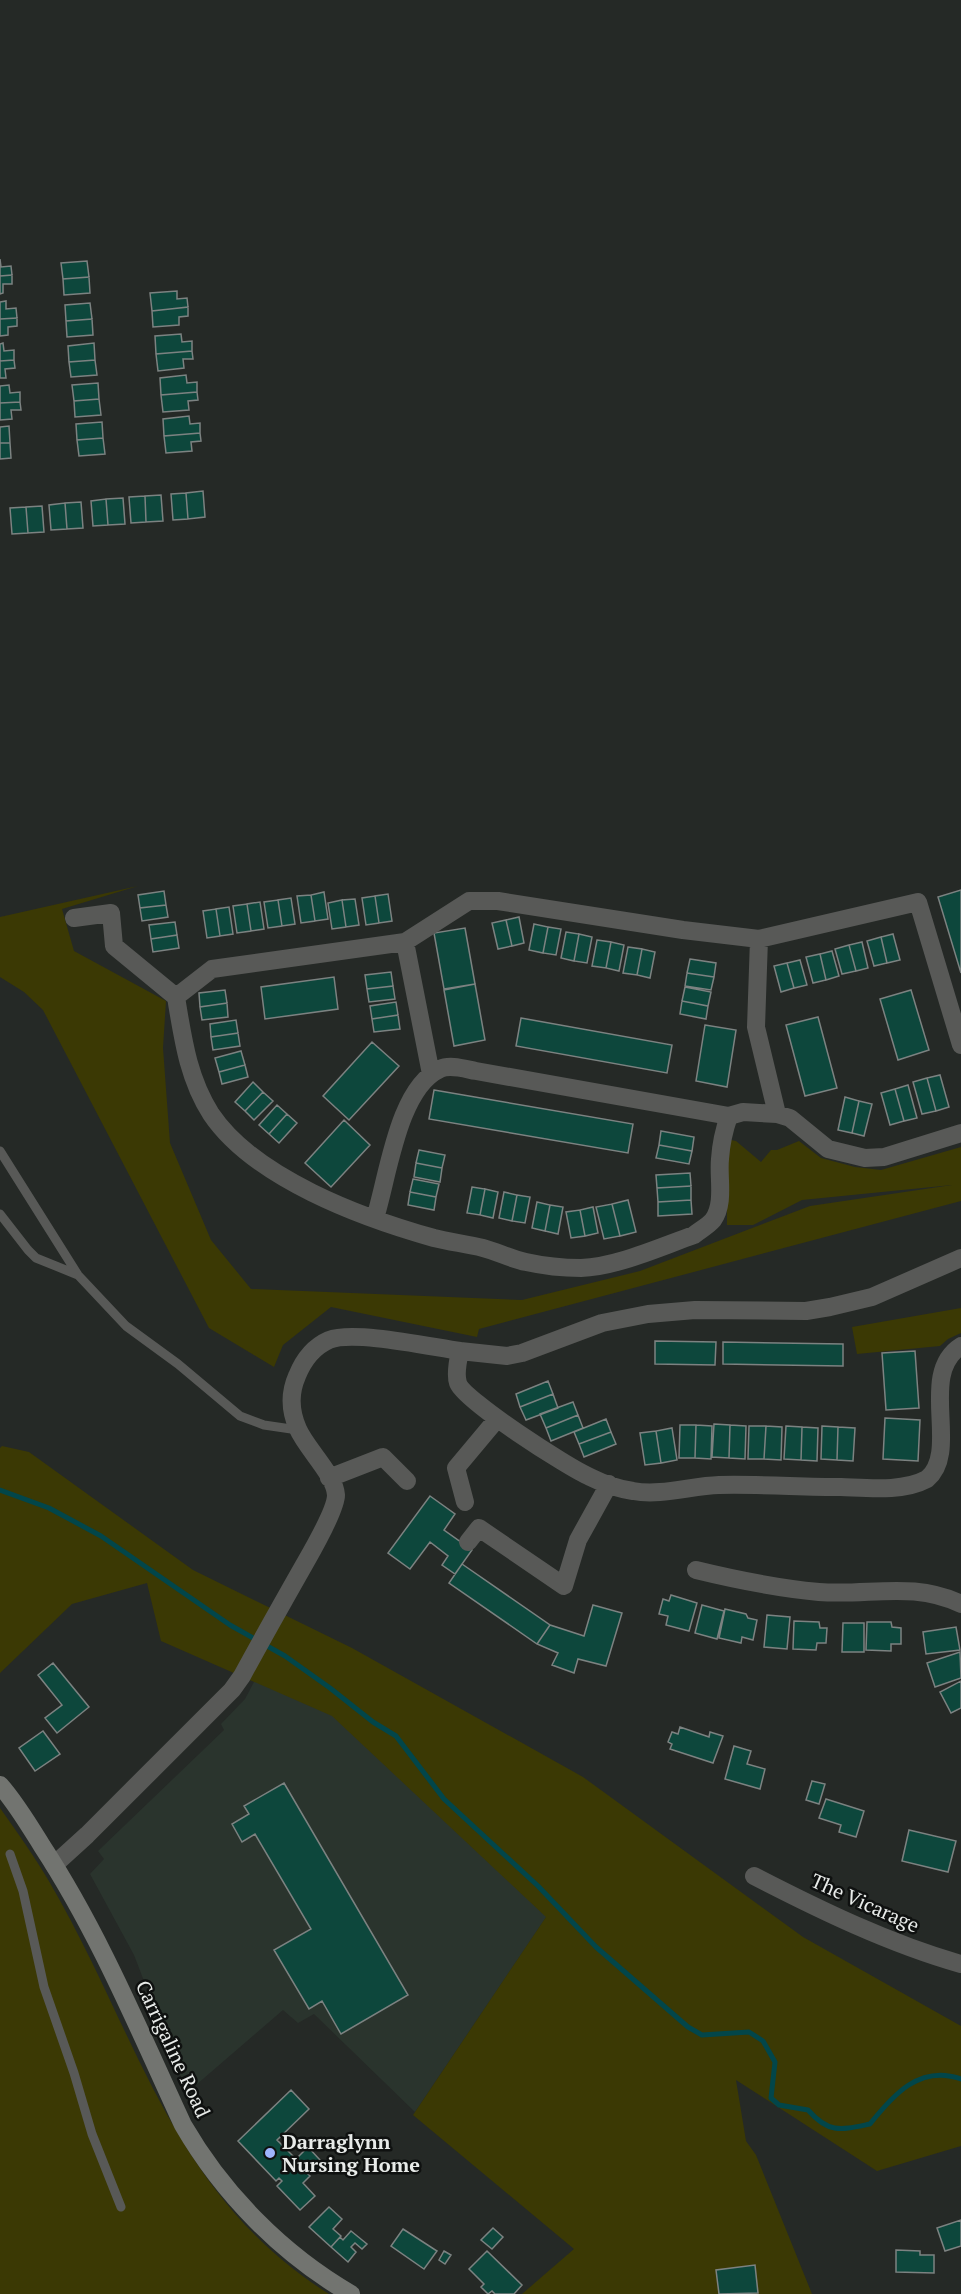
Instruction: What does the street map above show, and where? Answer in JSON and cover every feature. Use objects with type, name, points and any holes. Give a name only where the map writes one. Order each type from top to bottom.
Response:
[{"type":"main road","name":"Carrigaline Road","points":[[0,1785],[54,1865],[109,1965],[173,2105],[195,2145],[221,2182],[273,2237],[351,2294]]},
{"type":"street","points":[[176,997],[212,969],[405,942],[470,901],[498,901],[683,930],[759,939],[918,902],[961,1045]]},
{"type":"street","points":[[74,918],[111,912],[114,946],[176,997],[186,1058],[193,1078],[212,1116],[238,1145],[266,1167],[316,1195],[435,1238],[486,1249],[525,1262],[555,1267],[582,1268],[604,1265],[694,1235],[713,1220],[719,1202],[720,1159],[729,1116]]},
{"type":"street","points":[[759,939],[756,1027],[777,1114]]},
{"type":"street","points":[[405,942],[431,1074]]},
{"type":"street","points":[[375,1218],[403,1113],[410,1099],[431,1074],[441,1068],[452,1067],[729,1116],[743,1112],[777,1114],[790,1118],[828,1149],[866,1158],[884,1157],[961,1133]]},
{"type":"street","points":[[54,1865],[232,1690],[325,1528],[336,1496],[329,1478],[298,1430],[291,1409],[292,1387],[302,1364],[312,1351],[330,1340],[354,1337],[507,1356],[522,1353],[602,1323],[648,1314],[695,1310],[806,1311],[830,1307],[872,1297],[961,1258]]},
{"type":"street","points":[[460,1351],[457,1382],[464,1393],[497,1419],[588,1476],[633,1491],[718,1485],[868,1488],[912,1485],[924,1481],[938,1473],[948,1456],[950,1437],[944,1373],[946,1360],[961,1346]]},
{"type":"street","points":[[465,1502],[456,1468],[497,1419]]},
{"type":"street","points":[[329,1478],[383,1457],[407,1481]]},
{"type":"street","points":[[479,1528],[564,1586],[578,1540],[609,1484]]},
{"type":"street","points":[[696,1570],[757,1584],[822,1592],[919,1591],[943,1596],[961,1605]]},
{"type":"street","name":"The Vicarage","points":[[754,1876],[800,1900],[925,1954],[961,1964]]},
{"type":"lane","points":[[0,1151],[78,1275],[126,1326],[178,1364],[240,1416],[264,1425],[298,1430]]},
{"type":"lane","points":[[0,1214],[27,1250],[36,1258],[78,1275]]},
{"type":"lane","points":[[10,1854],[23,1891],[44,1986],[92,2134],[121,2207]]},
{"type":"shaded area","points":[[138,886],[62,909],[74,951],[166,1001],[163,1048],[170,1143],[211,1240],[251,1289],[522,1300],[640,1271],[810,1206],[952,1185],[802,1200],[753,1225],[727,1225],[727,1164],[731,1140],[736,1141],[761,1162],[771,1150],[777,1150],[799,1141],[821,1158],[855,1167],[881,1170],[961,1147],[961,1201],[479,1329],[477,1337],[331,1307],[283,1345],[274,1367],[209,1328],[43,1010],[24,992],[0,977],[0,917]]},
{"type":"shaded area","points":[[961,1308],[961,1333],[940,1346],[857,1354],[852,1327]]},
{"type":"shaded area","points":[[2,1446],[29,1452],[193,1570],[352,1648],[583,1777],[803,1937],[961,2026],[961,2146],[877,2171],[736,2080],[746,2141],[756,2155],[812,2294],[522,2294],[574,2249],[413,2115],[546,1917],[332,1716],[161,1641],[147,1583],[72,1604],[0,1673],[0,1448]]},
{"type":"shaded area","points":[[280,1633],[573,1877],[415,2112],[314,2014],[298,2023],[283,2010],[196,2085],[182,2080],[134,1955],[90,1874],[104,1859],[98,1851],[224,1730],[221,1724],[245,1699]]},
{"type":"shaded area","points":[[0,1808],[50,1883],[81,1939],[163,2108],[195,2160],[231,2209],[276,2254],[329,2294],[0,2294]]},
{"type":"building","points":[[0,259],[1,267],[11,266],[12,275],[0,276]]},
{"type":"building","points":[[87,261],[89,277],[63,279],[61,263]]},
{"type":"building","points":[[12,275],[12,284],[3,284],[3,293],[0,294],[0,276]]},
{"type":"building","points":[[89,277],[90,293],[64,295],[63,279]]},
{"type":"building","points":[[177,291],[177,299],[187,298],[188,307],[152,311],[150,293]]},
{"type":"building","points":[[6,301],[6,309],[16,308],[17,318],[0,319],[0,302]]},
{"type":"building","points":[[90,303],[92,319],[66,321],[65,305]]},
{"type":"building","points":[[188,307],[188,316],[179,317],[179,325],[153,327],[152,311]]},
{"type":"building","points":[[17,318],[17,326],[8,327],[8,335],[0,336],[0,319]]},
{"type":"building","points":[[92,319],[93,335],[67,337],[66,321]]},
{"type":"building","points":[[181,334],[182,342],[192,341],[192,351],[156,354],[155,336]]},
{"type":"building","points":[[3,343],[4,351],[14,350],[14,360],[0,361],[0,344]]},
{"type":"building","points":[[94,343],[95,360],[69,362],[68,346]]},
{"type":"building","points":[[192,351],[193,359],[183,359],[184,368],[158,371],[156,354]]},
{"type":"building","points":[[14,360],[15,368],[5,369],[6,378],[0,378],[0,361]]},
{"type":"building","points":[[95,360],[97,375],[71,377],[69,362]]},
{"type":"building","points":[[186,375],[187,383],[197,382],[197,392],[161,395],[160,378]]},
{"type":"building","points":[[98,383],[99,399],[74,401],[72,385]]},
{"type":"building","points":[[9,385],[10,393],[20,392],[20,402],[0,403],[0,386]]},
{"type":"building","points":[[197,392],[198,400],[188,401],[189,410],[163,412],[161,395]]},
{"type":"building","points":[[99,399],[101,415],[75,417],[74,401]]},
{"type":"building","points":[[20,402],[21,410],[11,410],[12,419],[0,420],[0,403]]},
{"type":"building","points":[[189,416],[190,424],[200,423],[200,433],[164,436],[163,419]]},
{"type":"building","points":[[102,422],[103,438],[77,440],[76,424]]},
{"type":"building","points":[[9,426],[10,443],[0,443],[0,427]]},
{"type":"building","points":[[200,433],[201,441],[191,442],[192,451],[166,453],[164,436]]},
{"type":"building","points":[[103,438],[105,454],[79,456],[77,440]]},
{"type":"building","points":[[0,443],[10,443],[11,458],[0,459]]},
{"type":"building","points":[[203,491],[205,517],[188,519],[186,493]]},
{"type":"building","points":[[186,493],[188,519],[173,520],[171,494]]},
{"type":"building","points":[[161,495],[163,521],[146,522],[145,496]]},
{"type":"building","points":[[145,496],[146,522],[131,523],[129,497]]},
{"type":"building","points":[[123,498],[125,524],[108,525],[106,499]]},
{"type":"building","points":[[106,499],[108,525],[93,526],[91,501]]},
{"type":"building","points":[[81,502],[83,528],[67,529],[65,503]]},
{"type":"building","points":[[65,503],[67,529],[51,530],[49,505]]},
{"type":"building","points":[[42,506],[44,532],[28,533],[26,507]]},
{"type":"building","points":[[26,507],[28,533],[12,534],[10,508]]},
{"type":"building","points":[[961,890],[961,973],[938,897]]},
{"type":"building","points":[[164,891],[166,905],[140,908],[138,895]]},
{"type":"building","points":[[324,892],[328,919],[315,921],[311,895]]},
{"type":"building","points":[[388,894],[392,921],[379,923],[375,896]]},
{"type":"building","points":[[311,895],[315,921],[301,923],[297,896]]},
{"type":"building","points":[[375,896],[379,923],[366,925],[362,898]]},
{"type":"building","points":[[291,898],[295,924],[282,926],[278,900]]},
{"type":"building","points":[[355,899],[359,925],[346,927],[342,900]]},
{"type":"building","points":[[278,900],[282,926],[268,928],[264,902]]},
{"type":"building","points":[[342,900],[346,927],[332,929],[328,903]]},
{"type":"building","points":[[260,902],[264,929],[251,931],[247,904]]},
{"type":"building","points":[[247,904],[251,931],[237,933],[233,906]]},
{"type":"building","points":[[166,905],[168,917],[142,921],[140,908]]},
{"type":"building","points":[[229,907],[233,934],[220,936],[216,909]]},
{"type":"building","points":[[216,909],[220,936],[207,938],[203,911]]},
{"type":"building","points":[[519,917],[524,943],[512,946],[506,920]]},
{"type":"building","points":[[506,920],[512,946],[498,949],[492,923]]},
{"type":"building","points":[[175,922],[177,935],[151,939],[149,925]]},
{"type":"building","points":[[534,924],[548,927],[543,953],[529,950]]},
{"type":"building","points":[[548,927],[561,929],[556,955],[543,953]]},
{"type":"building","points":[[465,928],[475,984],[444,989],[434,933]]},
{"type":"building","points":[[566,932],[579,934],[574,961],[561,958]]},
{"type":"building","points":[[579,934],[592,937],[587,963],[574,961]]},
{"type":"building","points":[[893,934],[900,960],[887,963],[881,937]]},
{"type":"building","points":[[177,935],[179,948],[153,952],[151,939]]},
{"type":"building","points":[[881,937],[887,963],[874,966],[867,941]]},
{"type":"building","points":[[597,940],[611,942],[606,968],[592,966]]},
{"type":"building","points":[[611,942],[624,945],[619,971],[606,968]]},
{"type":"building","points":[[862,942],[868,968],[856,971],[849,945]]},
{"type":"building","points":[[849,945],[856,971],[842,974],[835,949]]},
{"type":"building","points":[[628,947],[642,949],[637,975],[623,973]]},
{"type":"building","points":[[642,949],[655,952],[650,978],[637,975]]},
{"type":"building","points":[[832,951],[839,976],[826,980],[820,954]]},
{"type":"building","points":[[820,954],[826,980],[813,983],[806,957]]},
{"type":"building","points":[[690,959],[716,963],[714,977],[687,973]]},
{"type":"building","points":[[800,960],[807,985],[794,988],[787,963]]},
{"type":"building","points":[[787,963],[794,988],[781,992],[774,966]]},
{"type":"building","points":[[391,972],[393,986],[367,989],[365,975]]},
{"type":"building","points":[[687,973],[714,977],[711,990],[685,986]]},
{"type":"building","points":[[334,977],[338,1009],[265,1019],[261,987]]},
{"type":"building","points":[[475,984],[485,1040],[454,1046],[444,990]]},
{"type":"building","points":[[393,986],[395,999],[369,1002],[367,989]]},
{"type":"building","points":[[685,987],[711,992],[708,1006],[682,1001]]},
{"type":"building","points":[[225,990],[227,1003],[200,1007],[199,993]]},
{"type":"building","points":[[911,990],[929,1050],[898,1060],[880,999]]},
{"type":"building","points":[[682,1001],[708,1006],[706,1019],[680,1014]]},
{"type":"building","points":[[396,1002],[398,1015],[372,1019],[370,1006]]},
{"type":"building","points":[[227,1003],[228,1017],[202,1020],[200,1007]]},
{"type":"building","points":[[398,1015],[400,1029],[374,1032],[372,1019]]},
{"type":"building","points":[[818,1017],[837,1088],[805,1096],[786,1025]]},
{"type":"building","points":[[521,1018],[672,1045],[667,1073],[516,1046]]},
{"type":"building","points":[[236,1020],[238,1033],[211,1037],[210,1024]]},
{"type":"building","points":[[705,1025],[736,1030],[727,1087],[696,1081]]},
{"type":"building","points":[[238,1033],[240,1046],[213,1050],[211,1037]]},
{"type":"building","points":[[372,1042],[399,1066],[349,1120],[323,1096]]},
{"type":"building","points":[[241,1051],[245,1065],[219,1072],[215,1058]]},
{"type":"building","points":[[245,1065],[248,1077],[222,1084],[219,1072]]},
{"type":"building","points":[[940,1075],[949,1107],[936,1111],[927,1078]]},
{"type":"building","points":[[927,1078],[936,1111],[922,1114],[913,1082]]},
{"type":"building","points":[[253,1082],[263,1092],[245,1111],[235,1102]]},
{"type":"building","points":[[908,1085],[917,1118],[904,1121],[895,1089]]},
{"type":"building","points":[[895,1089],[904,1121],[890,1125],[881,1093]]},
{"type":"building","points":[[434,1090],[633,1124],[628,1153],[429,1119]]},
{"type":"building","points":[[263,1092],[273,1101],[254,1120],[245,1111]]},
{"type":"building","points":[[845,1097],[859,1101],[852,1133],[838,1130]]},
{"type":"building","points":[[859,1101],[872,1104],[864,1136],[852,1133]]},
{"type":"building","points":[[277,1105],[287,1114],[269,1134],[259,1125]]},
{"type":"building","points":[[287,1114],[297,1123],[279,1143],[269,1134]]},
{"type":"building","points":[[344,1120],[370,1145],[331,1187],[305,1163]]},
{"type":"building","points":[[661,1131],[694,1137],[692,1151],[659,1145]]},
{"type":"building","points":[[659,1145],[692,1151],[689,1164],[656,1158]]},
{"type":"building","points":[[419,1150],[445,1155],[442,1168],[416,1163]]},
{"type":"building","points":[[416,1163],[442,1168],[440,1182],[414,1177]]},
{"type":"building","points":[[690,1173],[691,1186],[657,1188],[656,1175]]},
{"type":"building","points":[[413,1179],[439,1184],[436,1197],[410,1192]]},
{"type":"building","points":[[691,1186],[691,1200],[658,1202],[657,1188]]},
{"type":"building","points":[[472,1187],[485,1189],[480,1215],[467,1213]]},
{"type":"building","points":[[485,1189],[498,1192],[493,1218],[480,1215]]},
{"type":"building","points":[[410,1192],[436,1197],[434,1210],[408,1205]]},
{"type":"building","points":[[504,1192],[517,1195],[512,1221],[499,1218]]},
{"type":"building","points":[[517,1195],[530,1197],[525,1223],[512,1221]]},
{"type":"building","points":[[628,1200],[636,1232],[620,1236],[612,1204]]},
{"type":"building","points":[[691,1200],[692,1214],[658,1216],[658,1202]]},
{"type":"building","points":[[537,1202],[550,1205],[545,1231],[532,1228]]},
{"type":"building","points":[[612,1204],[620,1236],[604,1239],[596,1207]]},
{"type":"building","points":[[550,1205],[563,1207],[558,1234],[545,1231]]},
{"type":"building","points":[[593,1207],[598,1233],[585,1236],[580,1210]]},
{"type":"building","points":[[580,1210],[585,1236],[571,1238],[566,1212]]},
{"type":"building","points":[[655,1341],[716,1342],[715,1365],[655,1364]]},
{"type":"building","points":[[723,1342],[843,1344],[843,1366],[723,1364]]},
{"type":"building","points":[[915,1351],[919,1408],[886,1410],[882,1353]]},
{"type":"building","points":[[548,1381],[553,1394],[520,1407],[516,1394]]},
{"type":"building","points":[[553,1394],[558,1408],[526,1420],[520,1407]]},
{"type":"building","points":[[573,1402],[578,1415],[546,1428],[540,1414]]},
{"type":"building","points":[[578,1415],[583,1428],[551,1441],[546,1428]]},
{"type":"building","points":[[885,1418],[920,1420],[918,1461],[883,1459]]},
{"type":"building","points":[[606,1419],[611,1432],[579,1444],[574,1432]]},
{"type":"building","points":[[714,1424],[730,1425],[729,1458],[712,1457]]},
{"type":"building","points":[[680,1425],[696,1425],[695,1458],[679,1458]]},
{"type":"building","points":[[696,1425],[712,1426],[711,1459],[695,1458]]},
{"type":"building","points":[[730,1425],[746,1426],[745,1459],[729,1458]]},
{"type":"building","points":[[749,1426],[766,1426],[764,1459],[748,1459]]},
{"type":"building","points":[[766,1426],[782,1427],[781,1460],[764,1459]]},
{"type":"building","points":[[786,1426],[802,1427],[801,1460],[784,1459]]},
{"type":"building","points":[[822,1426],[838,1427],[837,1460],[821,1459]]},
{"type":"building","points":[[802,1427],[818,1428],[817,1461],[801,1460]]},
{"type":"building","points":[[838,1427],[855,1428],[853,1461],[837,1460]]},
{"type":"building","points":[[672,1428],[677,1460],[661,1463],[656,1431]]},
{"type":"building","points":[[656,1431],[661,1463],[645,1465],[640,1433]]},
{"type":"building","points":[[611,1432],[616,1444],[584,1457],[579,1444]]},
{"type":"building","points":[[430,1496],[455,1514],[444,1530],[472,1550],[455,1574],[442,1565],[448,1556],[430,1542],[410,1569],[388,1553]]},
{"type":"building","points":[[462,1564],[550,1625],[537,1644],[449,1583]]},
{"type":"building","points":[[671,1595],[697,1603],[689,1631],[666,1625],[668,1616],[659,1614],[663,1599],[669,1601]]},
{"type":"building","points":[[593,1605],[622,1613],[606,1666],[578,1659],[574,1673],[552,1665],[558,1653],[537,1644],[550,1625],[584,1636]]},
{"type":"building","points":[[702,1605],[724,1611],[717,1639],[695,1633]]},
{"type":"building","points":[[725,1609],[746,1614],[748,1618],[757,1620],[753,1640],[742,1637],[741,1643],[719,1638]]},
{"type":"building","points":[[767,1615],[790,1617],[787,1649],[764,1647]]},
{"type":"building","points":[[794,1621],[819,1622],[820,1628],[827,1628],[826,1643],[817,1643],[816,1650],[793,1649]]},
{"type":"building","points":[[867,1622],[891,1622],[892,1627],[901,1628],[901,1644],[891,1644],[891,1651],[866,1650]]},
{"type":"building","points":[[843,1623],[864,1623],[864,1652],[842,1652]]},
{"type":"building","points":[[956,1627],[960,1650],[926,1654],[923,1632]]},
{"type":"building","points":[[960,1652],[961,1678],[935,1687],[927,1663]]},
{"type":"building","points":[[53,1663],[89,1707],[57,1733],[45,1718],[62,1705],[38,1675]]},
{"type":"building","points":[[961,1681],[961,1708],[951,1713],[940,1692]]},
{"type":"building","points":[[680,1727],[709,1737],[710,1732],[723,1736],[713,1763],[670,1749],[672,1744],[668,1742],[672,1732],[678,1734]]},
{"type":"building","points":[[43,1731],[60,1754],[35,1771],[19,1748]]},
{"type":"building","points":[[734,1746],[751,1751],[747,1764],[765,1769],[760,1789],[725,1779]]},
{"type":"building","points":[[812,1781],[825,1784],[819,1804],[806,1800]]},
{"type":"building","points":[[284,1783],[408,1995],[341,2034],[322,2001],[309,2009],[274,1950],[311,1929],[255,1834],[242,1842],[232,1824],[249,1814],[244,1806]]},
{"type":"building","points":[[826,1799],[864,1811],[856,1837],[839,1832],[841,1825],[819,1818]]},
{"type":"building","points":[[909,1830],[956,1841],[948,1872],[902,1861]]},
{"type":"building","name":"Darraglynn Nursing Home","points":[[291,2090],[309,2109],[277,2140],[296,2159],[308,2147],[320,2160],[307,2173],[310,2176],[303,2183],[315,2196],[300,2210],[277,2186],[282,2181],[279,2178],[276,2181],[238,2141]]},
{"type":"building","points":[[329,2207],[342,2219],[333,2229],[341,2236],[331,2247],[309,2227]]},
{"type":"building","points":[[961,2220],[961,2246],[945,2251],[937,2228]]},
{"type":"building","points":[[493,2228],[503,2237],[492,2249],[481,2240]]},
{"type":"building","points":[[403,2229],[437,2251],[424,2269],[391,2246]]},
{"type":"building","points":[[351,2231],[367,2244],[362,2249],[355,2243],[351,2247],[356,2252],[348,2262],[331,2247],[340,2237],[343,2240]]},
{"type":"building","points":[[896,2250],[920,2251],[920,2255],[934,2255],[934,2273],[896,2272]]},
{"type":"building","points":[[444,2251],[451,2255],[445,2264],[439,2260]]},
{"type":"building","points":[[487,2251],[522,2285],[514,2294],[495,2294],[492,2291],[488,2294],[481,2287],[484,2284],[469,2269]]},
{"type":"building","points":[[755,2265],[758,2293],[719,2294],[716,2270]]},
{"type":"waterway","points":[[0,1490],[49,1508],[101,1536],[230,1625],[285,1656],[373,1722],[396,1736],[444,1799],[538,1886],[596,1947],[688,2027],[702,2035],[749,2032],[763,2041],[775,2062],[771,2098],[779,2105],[808,2110],[829,2127],[851,2128],[870,2124],[898,2093],[920,2079],[946,2075],[961,2079]]},
{"type":"place","name":"Darraglynn Nursing Home","points":[[270,2153]]}]
